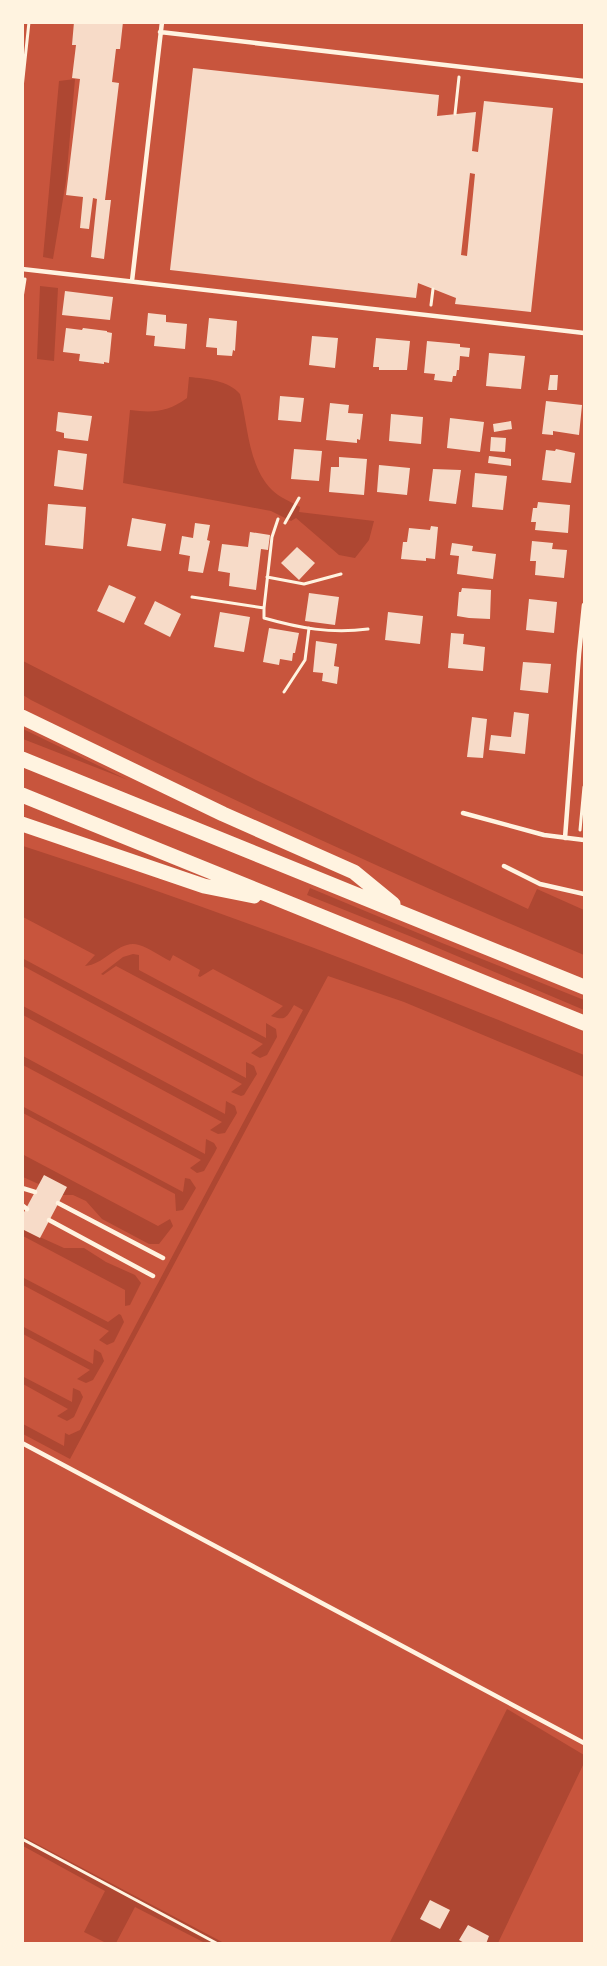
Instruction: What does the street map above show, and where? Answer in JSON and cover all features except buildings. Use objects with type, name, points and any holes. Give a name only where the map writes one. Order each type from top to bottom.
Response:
[{"type":"highway","points":[[22,717],[223,814],[354,872],[407,915]]},
{"type":"highway","points":[[22,759],[585,987]]},
{"type":"highway","points":[[22,795],[585,1023]]},
{"type":"highway","points":[[22,826],[204,886],[292,904]]},
{"type":"lane","points":[[132,281],[162,22]]},
{"type":"lane","points":[[160,32],[585,81]]},
{"type":"lane","points":[[25,269],[585,333]]},
{"type":"lane","points":[[565,838],[585,605]]},
{"type":"lane","points":[[463,813],[544,835],[582,840]]},
{"type":"lane","points":[[504,866],[540,884],[585,894]]},
{"type":"lane","points":[[22,1188],[36,1192]]},
{"type":"lane","points":[[58,1203],[163,1258]]},
{"type":"lane","points":[[49,1220],[153,1276]]},
{"type":"lane","points":[[22,1443],[585,1743]]},
{"type":"path","points":[[22,88],[29,22]]},
{"type":"path","points":[[454,114],[460,66]]},
{"type":"path","points":[[22,298],[25,269]]},
{"type":"path","points":[[430,315],[433,289]]},
{"type":"path","points":[[285,523],[299,498]]},
{"type":"path","points":[[278,519],[272,537],[264,618],[309,628],[344,632],[368,629]]},
{"type":"path","points":[[267,577],[304,584],[341,574]]},
{"type":"path","points":[[192,597],[264,608]]},
{"type":"path","points":[[284,692],[305,660],[309,628]]},
{"type":"path","points":[[582,840],[585,787]]},
{"type":"path","points":[[22,1839],[218,1944]]},
{"type":"shaded area","points":[[75,79],[66,181],[53,259],[43,257],[59,81]]},
{"type":"shaded area","points":[[40,286],[58,288],[54,361],[37,359]]},
{"type":"shaded area","points":[[189,377],[223,383],[240,394],[250,445],[258,469],[272,490],[300,507],[299,512],[374,521],[369,540],[355,558],[339,555],[296,518],[291,521],[271,511],[123,483],[130,410],[160,410],[180,403],[187,398]]},
{"type":"shaded area","points":[[23,661],[256,780],[528,909],[537,889],[584,910],[584,955],[305,833],[31,700],[23,695]]},
{"type":"shaded area","points":[[23,729],[128,780],[23,739]]},
{"type":"shaded area","points":[[23,846],[306,945],[584,1055],[584,1077],[404,1002],[328,976],[70,1459],[23,1434],[23,1424],[64,1446],[65,1433],[69,1435],[80,1430],[303,1010],[294,1005],[283,1018],[271,1016],[283,1006],[213,969],[200,977],[198,976],[200,970],[173,955],[170,961],[139,945],[125,946],[92,965],[85,966],[95,955],[23,917]]},
{"type":"shaded area","points":[[310,888],[584,1000],[584,1010],[307,895]]},
{"type":"shaded area","points":[[139,955],[139,970],[266,1038],[266,1023],[276,1029],[277,1037],[267,1055],[260,1058],[251,1053],[263,1044],[116,966],[103,975],[101,974],[123,957]]},
{"type":"shaded area","points":[[22,958],[246,1078],[246,1062],[254,1066],[257,1074],[244,1095],[231,1092],[242,1084],[23,966]]},
{"type":"shaded area","points":[[23,1006],[225,1114],[226,1101],[235,1106],[237,1113],[225,1133],[218,1134],[210,1130],[222,1122],[23,1015]]},
{"type":"shaded area","points":[[23,1056],[205,1154],[206,1139],[214,1143],[217,1148],[204,1171],[197,1173],[190,1168],[201,1160],[23,1065]]},
{"type":"shaded area","points":[[22,1106],[183,1192],[185,1178],[190,1179],[196,1188],[183,1210],[176,1211],[175,1194],[23,1113]]},
{"type":"shaded area","points":[[22,1154],[158,1226],[170,1219],[173,1226],[159,1244],[149,1244],[102,1219],[86,1201],[73,1195],[63,1195],[23,1177]]},
{"type":"shaded area","points":[[22,1229],[64,1248],[84,1248],[106,1262],[135,1275],[141,1283],[130,1305],[125,1306],[125,1290],[23,1236]]},
{"type":"shaded area","points":[[22,1277],[108,1322],[119,1314],[121,1315],[124,1322],[114,1342],[107,1345],[99,1340],[109,1331],[23,1285]]},
{"type":"shaded area","points":[[22,1326],[93,1364],[94,1349],[101,1353],[104,1361],[93,1380],[86,1383],[77,1379],[90,1370],[23,1334]]},
{"type":"shaded area","points":[[22,1376],[72,1402],[73,1388],[80,1391],[83,1397],[74,1417],[67,1421],[57,1416],[68,1409],[23,1384]]},
{"type":"shaded area","points":[[507,1709],[584,1755],[584,1763],[498,1943],[389,1944]]},
{"type":"shaded area","points":[[22,1836],[224,1943],[205,1943],[135,1907],[116,1943],[106,1943],[84,1932],[105,1891],[23,1846]]}]
